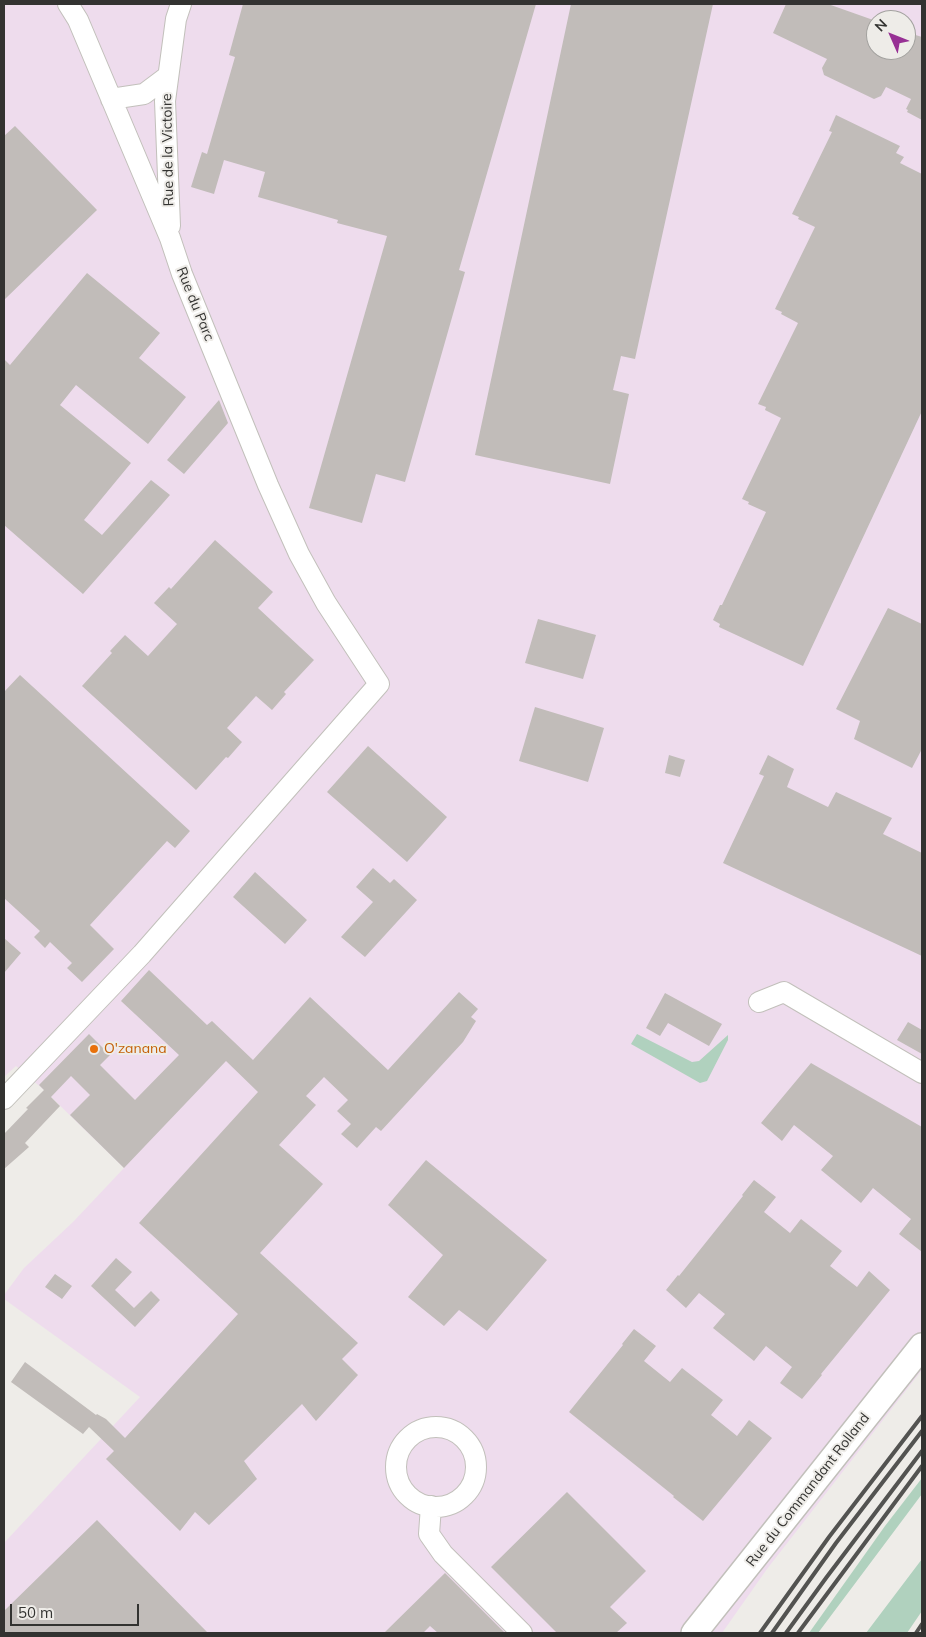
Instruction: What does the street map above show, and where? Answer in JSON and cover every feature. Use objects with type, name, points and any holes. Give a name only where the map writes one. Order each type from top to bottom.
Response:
[{"type":"street","name":"Rue du Parc","points":[[4,1099],[142,954],[379,684],[326,603],[299,554],[268,486],[182,274],[170,238],[78,20],[68,4]]},
{"type":"street","name":"Rue de la Victoire","points":[[170,238],[165,101],[176,19],[180,4]]},
{"type":"street","points":[[111,99],[144,94],[168,76]]},
{"type":"street","points":[[759,1002],[784,992],[922,1073]]},
{"type":"street","name":"Rue du Commandant Rolland","points":[[694,1633],[922,1346]]},
{"type":"street","points":[[431,1506],[429,1534],[443,1554],[522,1633]]},
{"type":"shaded area","points":[[4,4],[922,4],[922,1370],[767,1569],[722,1633],[4,1633],[4,1543],[140,1397],[4,1299],[4,1295],[24,1268],[73,1222],[124,1168],[44,1090],[16,1066],[4,1077]]},
{"type":"green space","points":[[637,1034],[692,1062],[699,1061],[728,1035],[728,1040],[707,1081],[700,1083],[631,1044]]},
{"type":"green space","points":[[922,1478],[922,1494],[818,1633],[809,1633],[885,1526]]},
{"type":"green space","points":[[922,1559],[922,1611],[907,1633],[866,1633]]},
{"type":"building","points":[[243,4],[536,4],[459,270],[465,272],[405,482],[376,474],[362,523],[309,508],[387,236],[337,223],[338,220],[258,197],[265,172],[224,160],[214,194],[191,187],[202,152],[207,154],[235,57],[229,55]]},
{"type":"building","points":[[571,4],[713,4],[635,359],[621,356],[613,390],[629,394],[610,484],[475,455]]},
{"type":"building","points":[[786,4],[828,4],[866,17],[866,60],[916,60],[916,35],[922,37],[922,120],[907,112],[908,110],[906,109],[911,99],[886,87],[881,96],[874,99],[824,75],[822,68],[827,59],[773,33]]},
{"type":"building","points":[[836,115],[900,146],[896,153],[904,157],[900,163],[922,174],[922,411],[803,666],[719,627],[720,624],[713,620],[766,512],[748,504],[749,502],[742,499],[781,418],[765,410],[766,407],[758,404],[798,323],[775,309],[815,227],[792,214],[832,132],[829,131]]},
{"type":"building","points":[[15,126],[97,210],[4,300],[4,136]]},
{"type":"building","points":[[87,273],[160,333],[139,358],[186,397],[148,444],[76,385],[60,405],[131,463],[84,520],[102,535],[151,480],[170,495],[83,594],[4,525],[4,359],[10,365]]},
{"type":"building","points":[[219,400],[228,423],[184,474],[167,460]]},
{"type":"building","points":[[215,540],[273,592],[258,608],[314,660],[284,692],[286,694],[272,710],[256,696],[227,728],[242,742],[196,790],[82,686],[112,653],[110,651],[125,635],[148,656],[177,624],[154,603],[169,587],[171,589]]},
{"type":"building","points":[[888,608],[922,624],[922,749],[912,768],[854,739],[860,721],[836,709]]},
{"type":"building","points":[[538,619],[596,635],[583,679],[525,663]]},
{"type":"building","points":[[20,675],[190,831],[175,848],[167,841],[90,925],[114,949],[82,982],[67,968],[72,963],[50,942],[45,948],[34,937],[40,931],[4,898],[4,692]]},
{"type":"building","points":[[535,707],[604,728],[588,782],[519,761]]},
{"type":"building","points":[[368,746],[447,817],[407,862],[327,792]]},
{"type":"building","points":[[669,755],[685,760],[680,777],[665,773]]},
{"type":"building","points":[[768,755],[794,769],[787,787],[828,807],[836,792],[892,818],[883,834],[922,853],[922,956],[723,863],[764,776],[759,774]]},
{"type":"building","points":[[373,868],[390,883],[394,879],[417,900],[365,957],[341,937],[373,902],[356,887]]},
{"type":"building","points":[[255,872],[307,920],[285,944],[233,897]]},
{"type":"building","points":[[4,938],[21,953],[4,973]]},
{"type":"building","points":[[149,970],[207,1025],[212,1021],[253,1060],[310,997],[388,1070],[459,992],[478,1009],[471,1017],[476,1021],[463,1042],[381,1131],[376,1127],[357,1148],[341,1134],[351,1124],[337,1111],[348,1100],[324,1077],[306,1096],[316,1105],[279,1145],[323,1184],[260,1253],[358,1343],[342,1359],[358,1375],[316,1421],[302,1404],[244,1461],[257,1479],[209,1525],[195,1512],[180,1531],[106,1459],[114,1451],[89,1427],[83,1434],[11,1382],[25,1362],[96,1415],[106,1419],[125,1438],[238,1314],[139,1223],[258,1092],[226,1061],[124,1168],[70,1115],[90,1095],[71,1076],[51,1097],[60,1106],[25,1143],[29,1147],[4,1169],[4,1134],[44,1090],[39,1085],[89,1034],[110,1055],[100,1065],[135,1100],[179,1055],[121,1001]]},
{"type":"building","points":[[665,993],[722,1024],[709,1046],[668,1023],[660,1036],[646,1028]]},
{"type":"building","points":[[908,1022],[922,1030],[922,1054],[897,1040]]},
{"type":"building","points":[[811,1063],[922,1127],[922,1252],[899,1234],[911,1219],[873,1188],[861,1203],[821,1170],[833,1156],[794,1125],[782,1141],[761,1123]]},
{"type":"building","points":[[426,1160],[547,1260],[487,1331],[459,1310],[444,1326],[408,1297],[443,1255],[388,1205]]},
{"type":"building","points":[[754,1180],[776,1197],[764,1212],[790,1233],[801,1219],[842,1251],[830,1266],[857,1287],[869,1271],[890,1290],[802,1399],[780,1383],[792,1367],[766,1346],[754,1361],[713,1328],[725,1314],[699,1293],[686,1308],[666,1290]]},
{"type":"building","points":[[116,1258],[132,1272],[115,1290],[134,1308],[151,1291],[160,1300],[135,1327],[91,1286]]},
{"type":"building","points":[[55,1274],[72,1286],[62,1299],[45,1287]]},
{"type":"building","points":[[634,1329],[656,1346],[644,1361],[670,1382],[682,1368],[723,1400],[711,1415],[737,1436],[749,1420],[772,1438],[703,1521],[569,1412]]},
{"type":"building","points":[[567,1492],[646,1571],[610,1607],[627,1623],[616,1633],[557,1633],[491,1567]]},
{"type":"building","points":[[97,1520],[208,1633],[4,1633],[4,1611]]},
{"type":"building","points":[[445,1573],[505,1633],[438,1633],[430,1626],[423,1633],[384,1633]]},
{"type":"railway","points":[[760,1633],[829,1537],[922,1416]]},
{"type":"railway","points":[[772,1633],[836,1543],[922,1431]]},
{"type":"railway","points":[[786,1633],[922,1451]]},
{"type":"railway","points":[[798,1633],[922,1466]]},
{"type":"railway","points":[[916,1633],[922,1624]]},
{"type":"place","name":"O'zanana","points":[[94,1049]]}]
